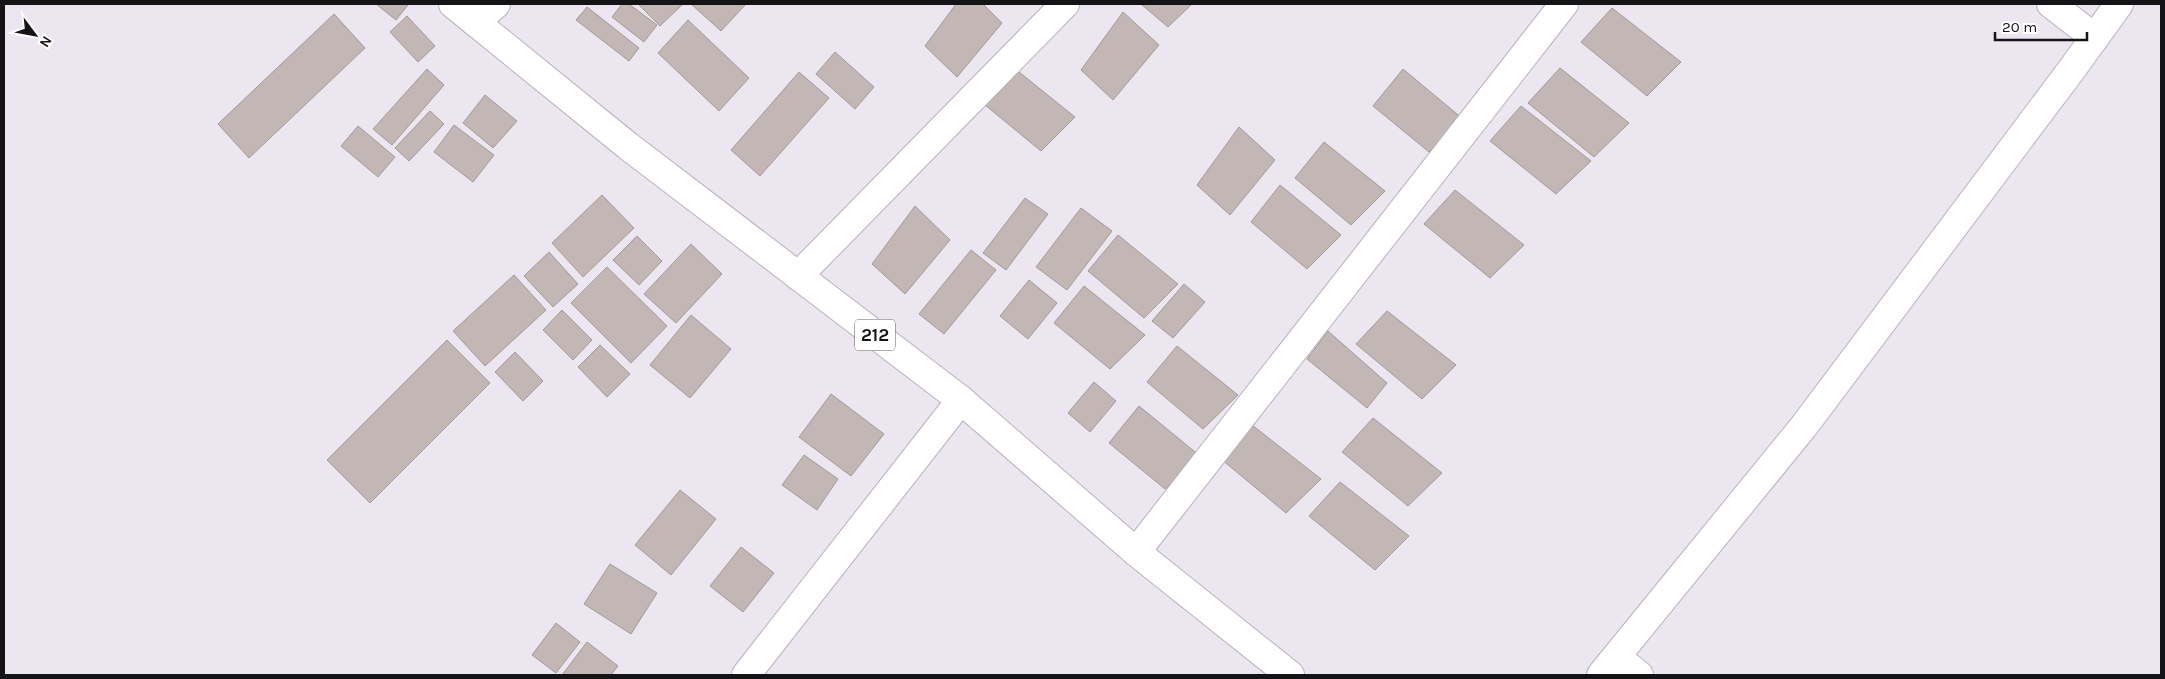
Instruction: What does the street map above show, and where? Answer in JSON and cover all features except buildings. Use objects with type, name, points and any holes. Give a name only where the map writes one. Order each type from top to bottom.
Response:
[{"type":"street","name":"212","points":[[453,4],[628,146],[961,400],[1136,552],[1290,675]]},
{"type":"street","points":[[475,22],[496,4]]},
{"type":"street","points":[[798,276],[1065,4]]},
{"type":"street","points":[[1136,552],[1564,4]]},
{"type":"street","points":[[2051,4],[2095,38]]},
{"type":"street","points":[[1639,675],[1609,666],[1804,426],[2119,4]]},
{"type":"street","points":[[746,675],[961,400]]}]
